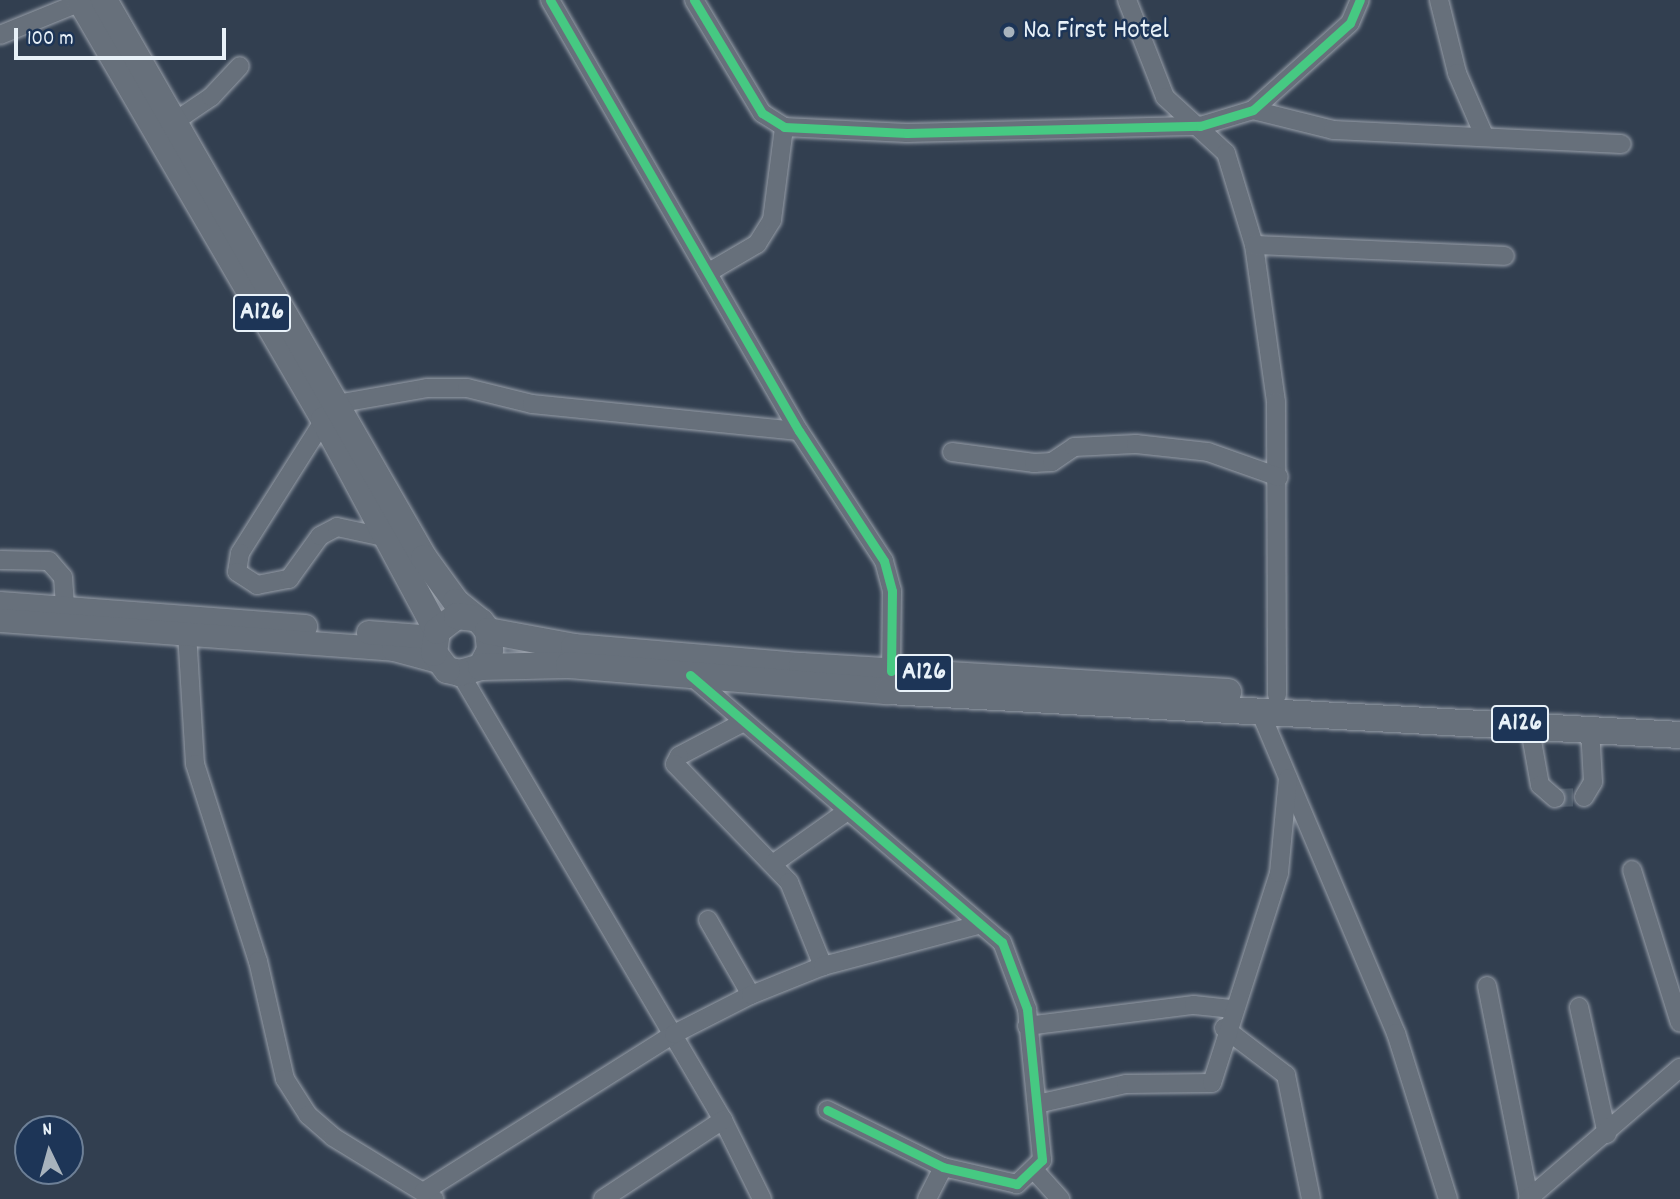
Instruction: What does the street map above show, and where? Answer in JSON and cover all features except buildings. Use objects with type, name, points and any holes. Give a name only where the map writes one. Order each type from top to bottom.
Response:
[{"type":"highway","name":"A126","points":[[88,1],[174,122],[330,412],[388,538],[450,654]]},
{"type":"highway","name":"A126","points":[[88,1],[330,412],[428,566],[481,625]]},
{"type":"highway","name":"A126","points":[[450,654],[457,616],[481,625],[574,647],[1680,736]]},
{"type":"highway","points":[[450,654],[490,650],[481,625]]},
{"type":"highway","name":"A126","points":[[450,654],[690,675],[1268,702]]},
{"type":"main road","points":[[0,603],[65,606],[450,654]]},
{"type":"main road","points":[[0,620],[450,654]]},
{"type":"street","points":[[550,0],[799,431],[884,561],[892,591],[891,671]]},
{"type":"street","points":[[694,0],[762,113],[784,127],[907,133],[1200,126],[1253,110],[1350,23],[1360,0]]},
{"type":"street","points":[[1127,0],[1165,97],[1200,126],[1226,153],[1254,245],[1279,477],[1268,702],[1288,776],[1396,1032],[1448,1199]]},
{"type":"street","points":[[1439,0],[1457,73],[1483,133]]},
{"type":"street","points":[[0,35],[88,1]]},
{"type":"street","points":[[174,122],[211,97],[240,66]]},
{"type":"street","points":[[1253,110],[1333,130],[1483,133],[1622,144]]},
{"type":"street","points":[[709,272],[757,244],[772,220],[784,127]]},
{"type":"street","points":[[1254,245],[1505,256]]},
{"type":"street","points":[[388,538],[337,527],[320,536],[289,579],[257,585],[237,572],[240,553],[330,412],[427,388],[467,388],[532,404],[799,431]]},
{"type":"street","points":[[952,452],[1034,463],[1052,461],[1074,447],[1136,444],[1208,452],[1279,477]]},
{"type":"street","points":[[0,560],[49,561],[63,577],[65,606]]},
{"type":"street","points":[[187,633],[195,764],[258,961],[285,1079],[308,1115],[333,1137],[428,1195],[674,1034],[751,995],[823,966],[978,925]]},
{"type":"street","points":[[450,654],[674,1034],[723,1120],[762,1199]]},
{"type":"street","points":[[690,675],[740,724],[978,925],[1002,942],[1011,958],[1027,1026],[1037,1104],[1042,1160],[1035,1171],[1017,1184],[943,1167],[827,1110]]},
{"type":"street","points":[[740,724],[679,756],[675,764],[774,863],[798,896],[823,966]]},
{"type":"street","points":[[1529,724],[1540,785],[1555,798]]},
{"type":"street","points":[[1584,797],[1593,782],[1590,729]]},
{"type":"street","points":[[1037,1104],[1126,1084],[1212,1083],[1224,1028],[1279,873],[1288,776]]},
{"type":"street","points":[[774,863],[846,812]]},
{"type":"street","points":[[1632,870],[1680,1023]]},
{"type":"street","points":[[708,920],[751,995]]},
{"type":"street","points":[[1487,986],[1528,1198],[1607,1134],[1680,1068]]},
{"type":"street","points":[[1027,1026],[1194,1005],[1231,1009]]},
{"type":"street","points":[[1579,1007],[1607,1134]]},
{"type":"street","points":[[1224,1028],[1286,1075],[1311,1199]]},
{"type":"street","points":[[603,1199],[723,1120]]},
{"type":"street","points":[[927,1199],[943,1167]]},
{"type":"street","points":[[1035,1171],[1060,1199]]},
{"type":"tunnel","points":[[1555,798],[1584,797]]},
{"type":"cycle path","points":[[550,0],[799,431],[884,561],[892,591],[891,671]]},
{"type":"cycle path","points":[[694,0],[762,113],[784,127],[907,133],[1200,126],[1253,110],[1350,23],[1360,0]]},
{"type":"cycle path","points":[[690,675],[1002,942],[1027,1009],[1042,1160],[1017,1184],[943,1167],[827,1110]]},
{"type":"place","name":"Na First Hotel","points":[[1009,32]]}]
